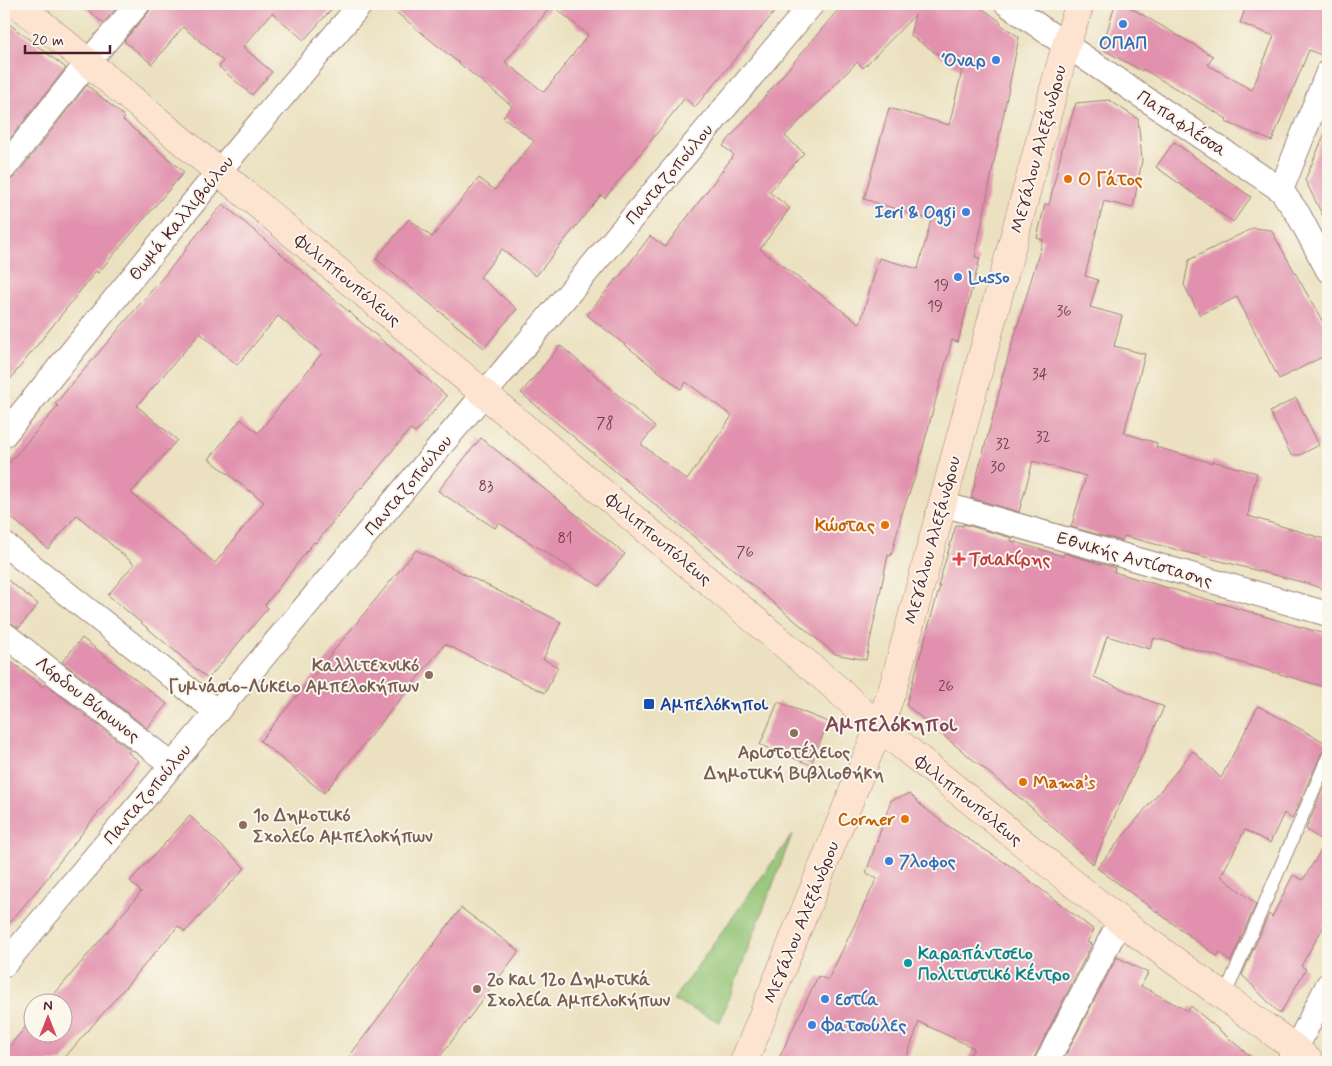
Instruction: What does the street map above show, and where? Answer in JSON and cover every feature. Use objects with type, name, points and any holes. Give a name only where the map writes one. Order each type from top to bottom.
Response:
[{"type":"main road","name":"Φιλιππουπόλεως","points":[[18,4],[829,682],[879,727],[1120,921],[1224,996],[1299,1058]]},
{"type":"main road","name":"Μεγάλου Αλεξάνδρου","points":[[744,1062],[893,688],[1066,45],[1080,4]]},
{"type":"street","points":[[4,168],[88,62],[138,4]]},
{"type":"street","name":"Θωμά Καλλιβούλου","points":[[4,435],[219,171],[361,4]]},
{"type":"street","name":"Πανταζοπούλου","points":[[4,965],[812,4]]},
{"type":"street","name":"Παπαφλέσσα","points":[[1007,4],[1281,190],[1298,214],[1328,270]]},
{"type":"street","points":[[1281,190],[1328,72]]},
{"type":"street","name":"Εθνικής Αντίστασης","points":[[942,504],[1328,614]]},
{"type":"street","points":[[4,544],[217,712]]},
{"type":"street","name":"Λόρδου Βύρωνος","points":[[4,634],[172,765]]},
{"type":"street","points":[[1047,1062],[1120,921]]},
{"type":"street","points":[[1299,1058],[1328,985]]},
{"type":"lane","points":[[1224,996],[1328,758]]},
{"type":"green space","points":[[792,835],[720,1022],[673,1000]]},
{"type":"building","points":[[81,4],[120,4],[103,23]]},
{"type":"building","points":[[151,4],[336,4],[304,40],[272,13],[243,47],[272,72],[252,95],[219,67],[223,61],[183,27],[152,64],[124,41],[148,13]]},
{"type":"building","points":[[386,4],[781,4],[695,107],[685,98],[605,198],[601,195],[536,276],[502,249],[480,277],[517,309],[484,348],[376,259],[409,219],[432,237],[479,178],[495,190],[534,141],[503,117],[512,106]],"holes":[[[552,5],[588,35],[544,92],[505,62]]]},
{"type":"building","points":[[843,4],[976,4],[1019,37],[975,257],[980,258],[958,342],[952,340],[915,477],[902,513],[891,556],[888,555],[866,660],[835,654],[521,393],[560,346],[562,347],[655,427],[641,444],[687,480],[732,416],[686,382],[681,389],[587,315],[617,280],[650,236],[665,247],[734,155],[723,146]],"holes":[[[915,15],[910,35],[962,71],[949,125],[889,108],[864,199],[931,220],[918,269],[879,258],[860,324],[760,249],[790,208],[769,192],[804,153],[785,136],[857,62],[863,68]]]},
{"type":"building","points":[[1115,4],[1124,4],[1213,56],[1208,65],[1252,90],[1274,36],[1240,23],[1247,4],[1328,4],[1328,58],[1309,50],[1272,141],[1226,122],[1227,119],[1143,69],[1142,71],[1104,50],[1104,42]]},
{"type":"building","points":[[4,20],[66,68],[4,146]]},
{"type":"building","points":[[87,85],[125,117],[123,120],[184,172],[98,273],[96,271],[4,387],[4,181],[9,181],[15,177]]},
{"type":"building","points":[[1109,100],[1138,119],[1142,160],[1133,208],[1104,201],[1085,276],[1098,280],[1090,307],[1122,316],[1114,346],[1145,354],[1124,433],[1157,443],[1156,447],[1212,463],[1212,461],[1257,473],[1248,516],[1328,540],[1328,591],[1309,584],[1124,536],[1122,541],[1071,527],[1086,476],[1033,461],[1019,512],[971,498],[1001,381],[1043,240],[1037,238],[1045,204],[1049,205],[1063,145],[1076,103]]},
{"type":"building","points":[[1328,126],[1328,226],[1305,180]]},
{"type":"building","points":[[1174,142],[1251,197],[1233,222],[1156,167]]},
{"type":"building","points":[[223,204],[447,396],[415,433],[410,429],[316,543],[314,542],[265,605],[268,608],[208,679],[108,595],[134,564],[77,515],[48,549],[4,511],[4,469],[58,406],[55,404]],"holes":[[[278,316],[322,353],[258,433],[241,419],[209,459],[264,502],[215,563],[131,493],[177,440],[137,406],[200,333],[237,365]]]},
{"type":"building","points":[[1253,228],[1271,230],[1328,331],[1328,354],[1279,379],[1237,297],[1200,315],[1184,285],[1189,260]]},
{"type":"building","points":[[1296,398],[1319,445],[1300,455],[1291,455],[1270,412]]},
{"type":"building","points":[[481,438],[625,554],[599,586],[499,523],[495,528],[438,491]]},
{"type":"building","points":[[963,524],[1012,538],[1011,541],[1063,556],[1064,553],[1115,568],[1114,572],[1328,635],[1328,688],[1154,638],[1150,649],[1107,636],[1094,677],[1164,707],[1093,864],[1032,808],[906,705],[956,525],[963,526]]},
{"type":"building","points":[[416,550],[561,622],[543,659],[558,667],[545,693],[445,644],[324,793],[260,741]]},
{"type":"building","points":[[4,577],[38,604],[19,628],[12,623],[4,621]]},
{"type":"building","points":[[82,638],[167,704],[147,728],[62,662]]},
{"type":"building","points":[[4,656],[43,687],[45,684],[130,750],[128,753],[139,761],[50,875],[4,929]]},
{"type":"building","name":"Αριστοτέλειος Δημοτική Βιβλιοθήκη","points":[[778,702],[828,722],[811,765],[760,745]]},
{"type":"building","points":[[1258,706],[1328,744],[1328,749],[1324,750],[1321,754],[1292,819],[1284,813],[1270,843],[1245,830],[1221,876],[1256,904],[1230,962],[1220,952],[1217,956],[1097,868],[1193,751],[1221,778]]},
{"type":"building","points":[[1328,777],[1328,919],[1301,966],[1306,969],[1280,1014],[1242,975],[1269,914],[1272,917],[1293,875],[1303,880],[1325,843],[1306,829]]},
{"type":"building","points":[[910,794],[923,807],[948,826],[1012,867],[1094,930],[1087,942],[1092,944],[1033,1062],[966,1062],[974,1048],[919,1022],[905,1062],[777,1062],[818,976],[828,980],[877,878],[866,873],[891,800]]},
{"type":"building","points":[[190,816],[245,868],[185,932],[178,926],[61,1062],[4,1062],[4,1053],[22,1031],[22,1044],[72,1044],[72,994],[54,994],[141,892],[130,881]]},
{"type":"building","points":[[461,908],[519,951],[436,1062],[345,1062]]},
{"type":"building","points":[[1117,957],[1148,973],[1141,986],[1188,1011],[1191,1006],[1257,1062],[1062,1062]]},
{"type":"place","name":"ΟΠΑΠ","points":[[1123,24]]},
{"type":"place","name":"Όναρ","points":[[996,60]]},
{"type":"place","name":"Ο Γάτος","points":[[1068,179]]},
{"type":"place","name":"Ieri & Oggi","points":[[966,212]]},
{"type":"place","name":"Lusso","points":[[958,277]]},
{"type":"place","name":"Κώστας","points":[[885,525]]},
{"type":"place","name":"Τσιακίρης","points":[[959,559]]},
{"type":"place","name":"Καλλιτεχνικό Γυμνάσιο-Λύκειο Αμπελοκήπων","points":[[429,675]]},
{"type":"place","name":"Αμπελόκηποι","points":[[649,704]]},
{"type":"place","name":"Αριστοτέλειος Δημοτική Βιβλιοθήκη","points":[[794,733]]},
{"type":"place","name":"Mama’s","points":[[1023,782]]},
{"type":"place","name":"Corner","points":[[905,819]]},
{"type":"place","name":"1ο Δημοτικό Σχολείο Αμπελοκήπων","points":[[243,825]]},
{"type":"place","name":"7λοφος","points":[[889,861]]},
{"type":"place","name":"Καραπάντσειο Πολιτιστικό Κέντρο","points":[[908,963]]},
{"type":"place","name":"2ο και 12ο Δημοτικά Σχολεία Αμπελοκήπων","points":[[477,989]]},
{"type":"place","name":"εστία","points":[[825,999]]},
{"type":"place","name":"Φατσούλες","points":[[812,1025]]},
{"type":"district","name":"Αμπελόκηποι","points":[[891,723]]}]
